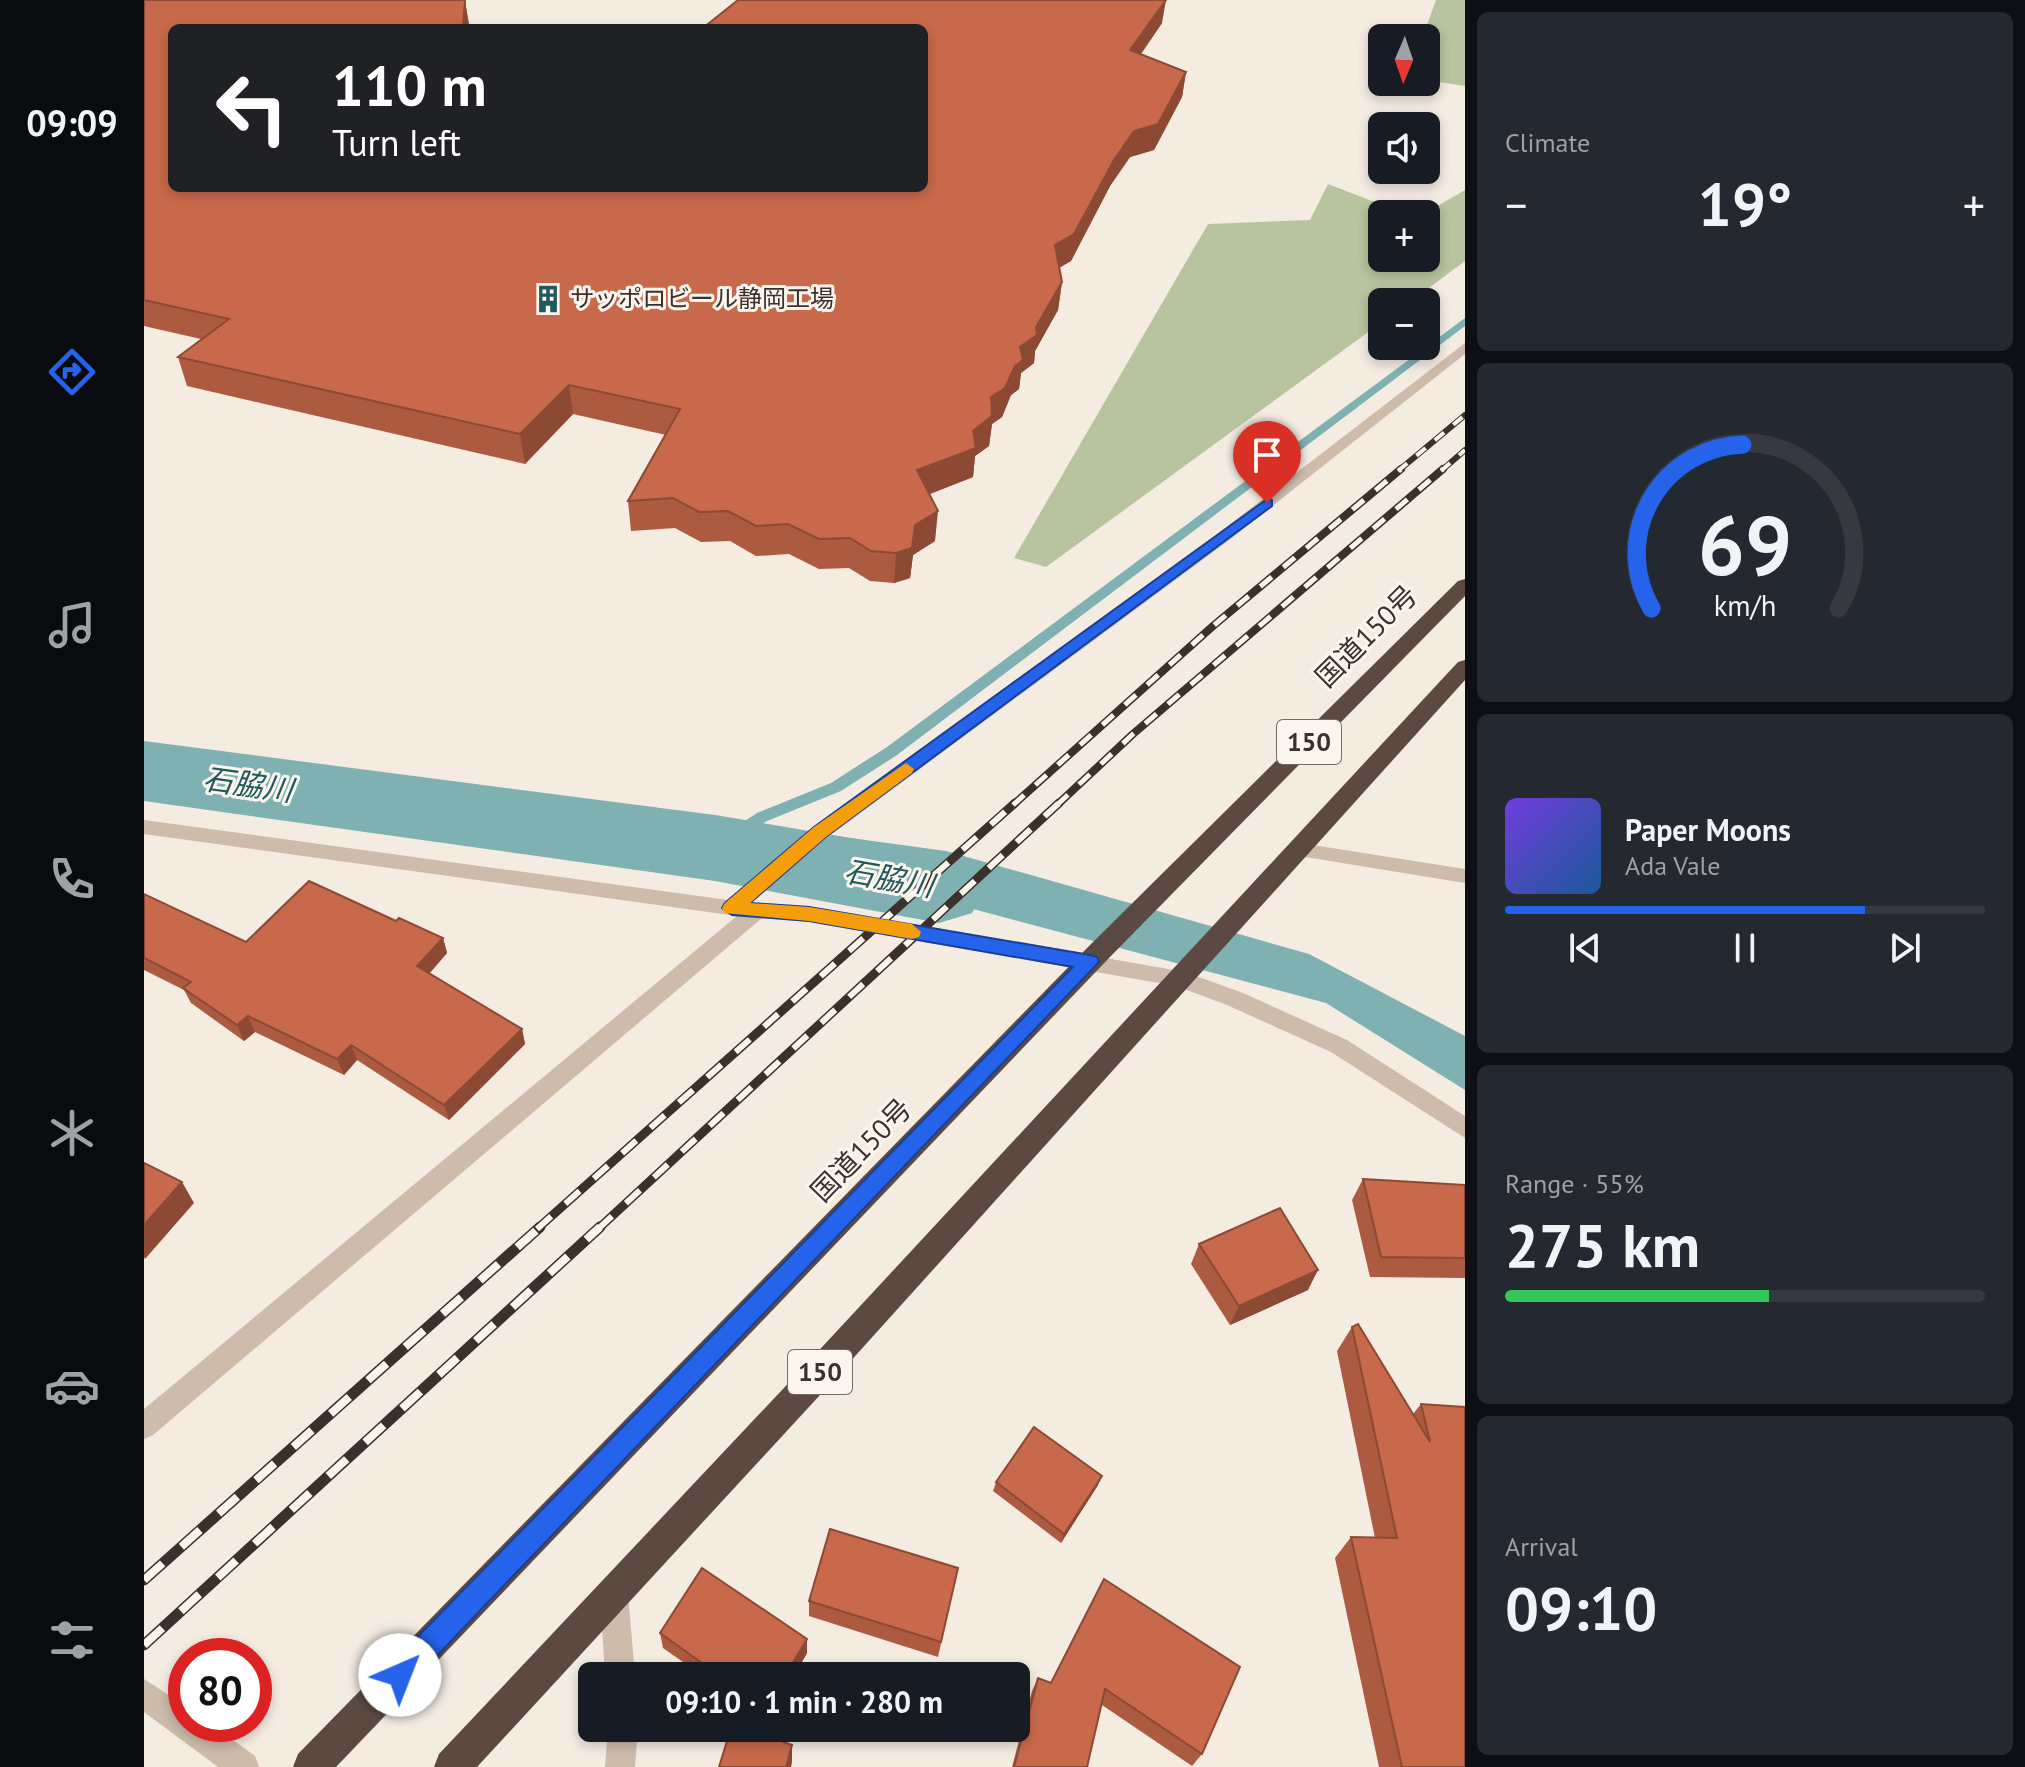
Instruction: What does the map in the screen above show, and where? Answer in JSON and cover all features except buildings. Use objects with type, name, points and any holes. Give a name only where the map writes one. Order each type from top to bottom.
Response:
[{"type":"highway","name":"国道150号","points":[[311,1767],[1095,957],[1465,585]]},
{"type":"highway","name":"150","points":[[452,1767],[1181,975],[1300,850],[1465,667]]},
{"type":"street","points":[[732,908],[821,832],[1222,538],[1465,347]]},
{"type":"street","points":[[144,827],[732,908],[809,914],[1095,957],[1181,975],[1339,1046],[1465,1128]]},
{"type":"street","points":[[1300,850],[1465,876]]},
{"type":"street","points":[[144,1426],[758,910]]},
{"type":"street","points":[[614,1593],[619,1662]]},
{"type":"street","points":[[144,1694],[244,1767]]},
{"type":"street","points":[[620,1767],[622,1742]]},
{"type":"green space","points":[[1436,0],[1465,0],[1465,86],[1440,82],[1440,24],[1427,24]]},
{"type":"green space","points":[[1328,184],[1369,200],[1368,272],[1440,272],[1440,205],[1465,190],[1465,261],[1429,288],[1368,288],[1368,332],[1046,567],[1014,558],[1208,224],[1310,220]]},
{"type":"water","points":[[144,742],[946,851],[1309,954],[1465,1036],[1465,1090],[1326,1003],[710,839],[144,779]]},
{"type":"waterway","points":[[715,848],[762,817],[836,787],[892,751],[1465,321]]},
{"type":"waterway","name":"石脇川","points":[[144,771],[715,848],[939,888]]},
{"type":"railway","points":[[1398,471],[1465,415]]},
{"type":"railway","points":[[1441,471],[1465,450]]},
{"type":"railway","points":[[1013,805],[1213,626],[1401,469]]},
{"type":"railway","points":[[1057,805],[1133,734],[1443,469]]},
{"type":"railway","points":[[537,1229],[1015,803]]},
{"type":"railway","points":[[598,1229],[1059,803]]},
{"type":"railway","points":[[144,1580],[540,1227]]},
{"type":"railway","points":[[144,1645],[600,1227]]},
{"type":"slow traffic","points":[[906,769],[821,832],[732,908],[809,914],[912,932]]},
{"type":"place","name":"サッポロビール静岡工場","points":[[548,299]]},
{"type":"route","points":[[400,1675],[1090,962],[809,914],[732,908],[821,832],[1267,503]]}]
